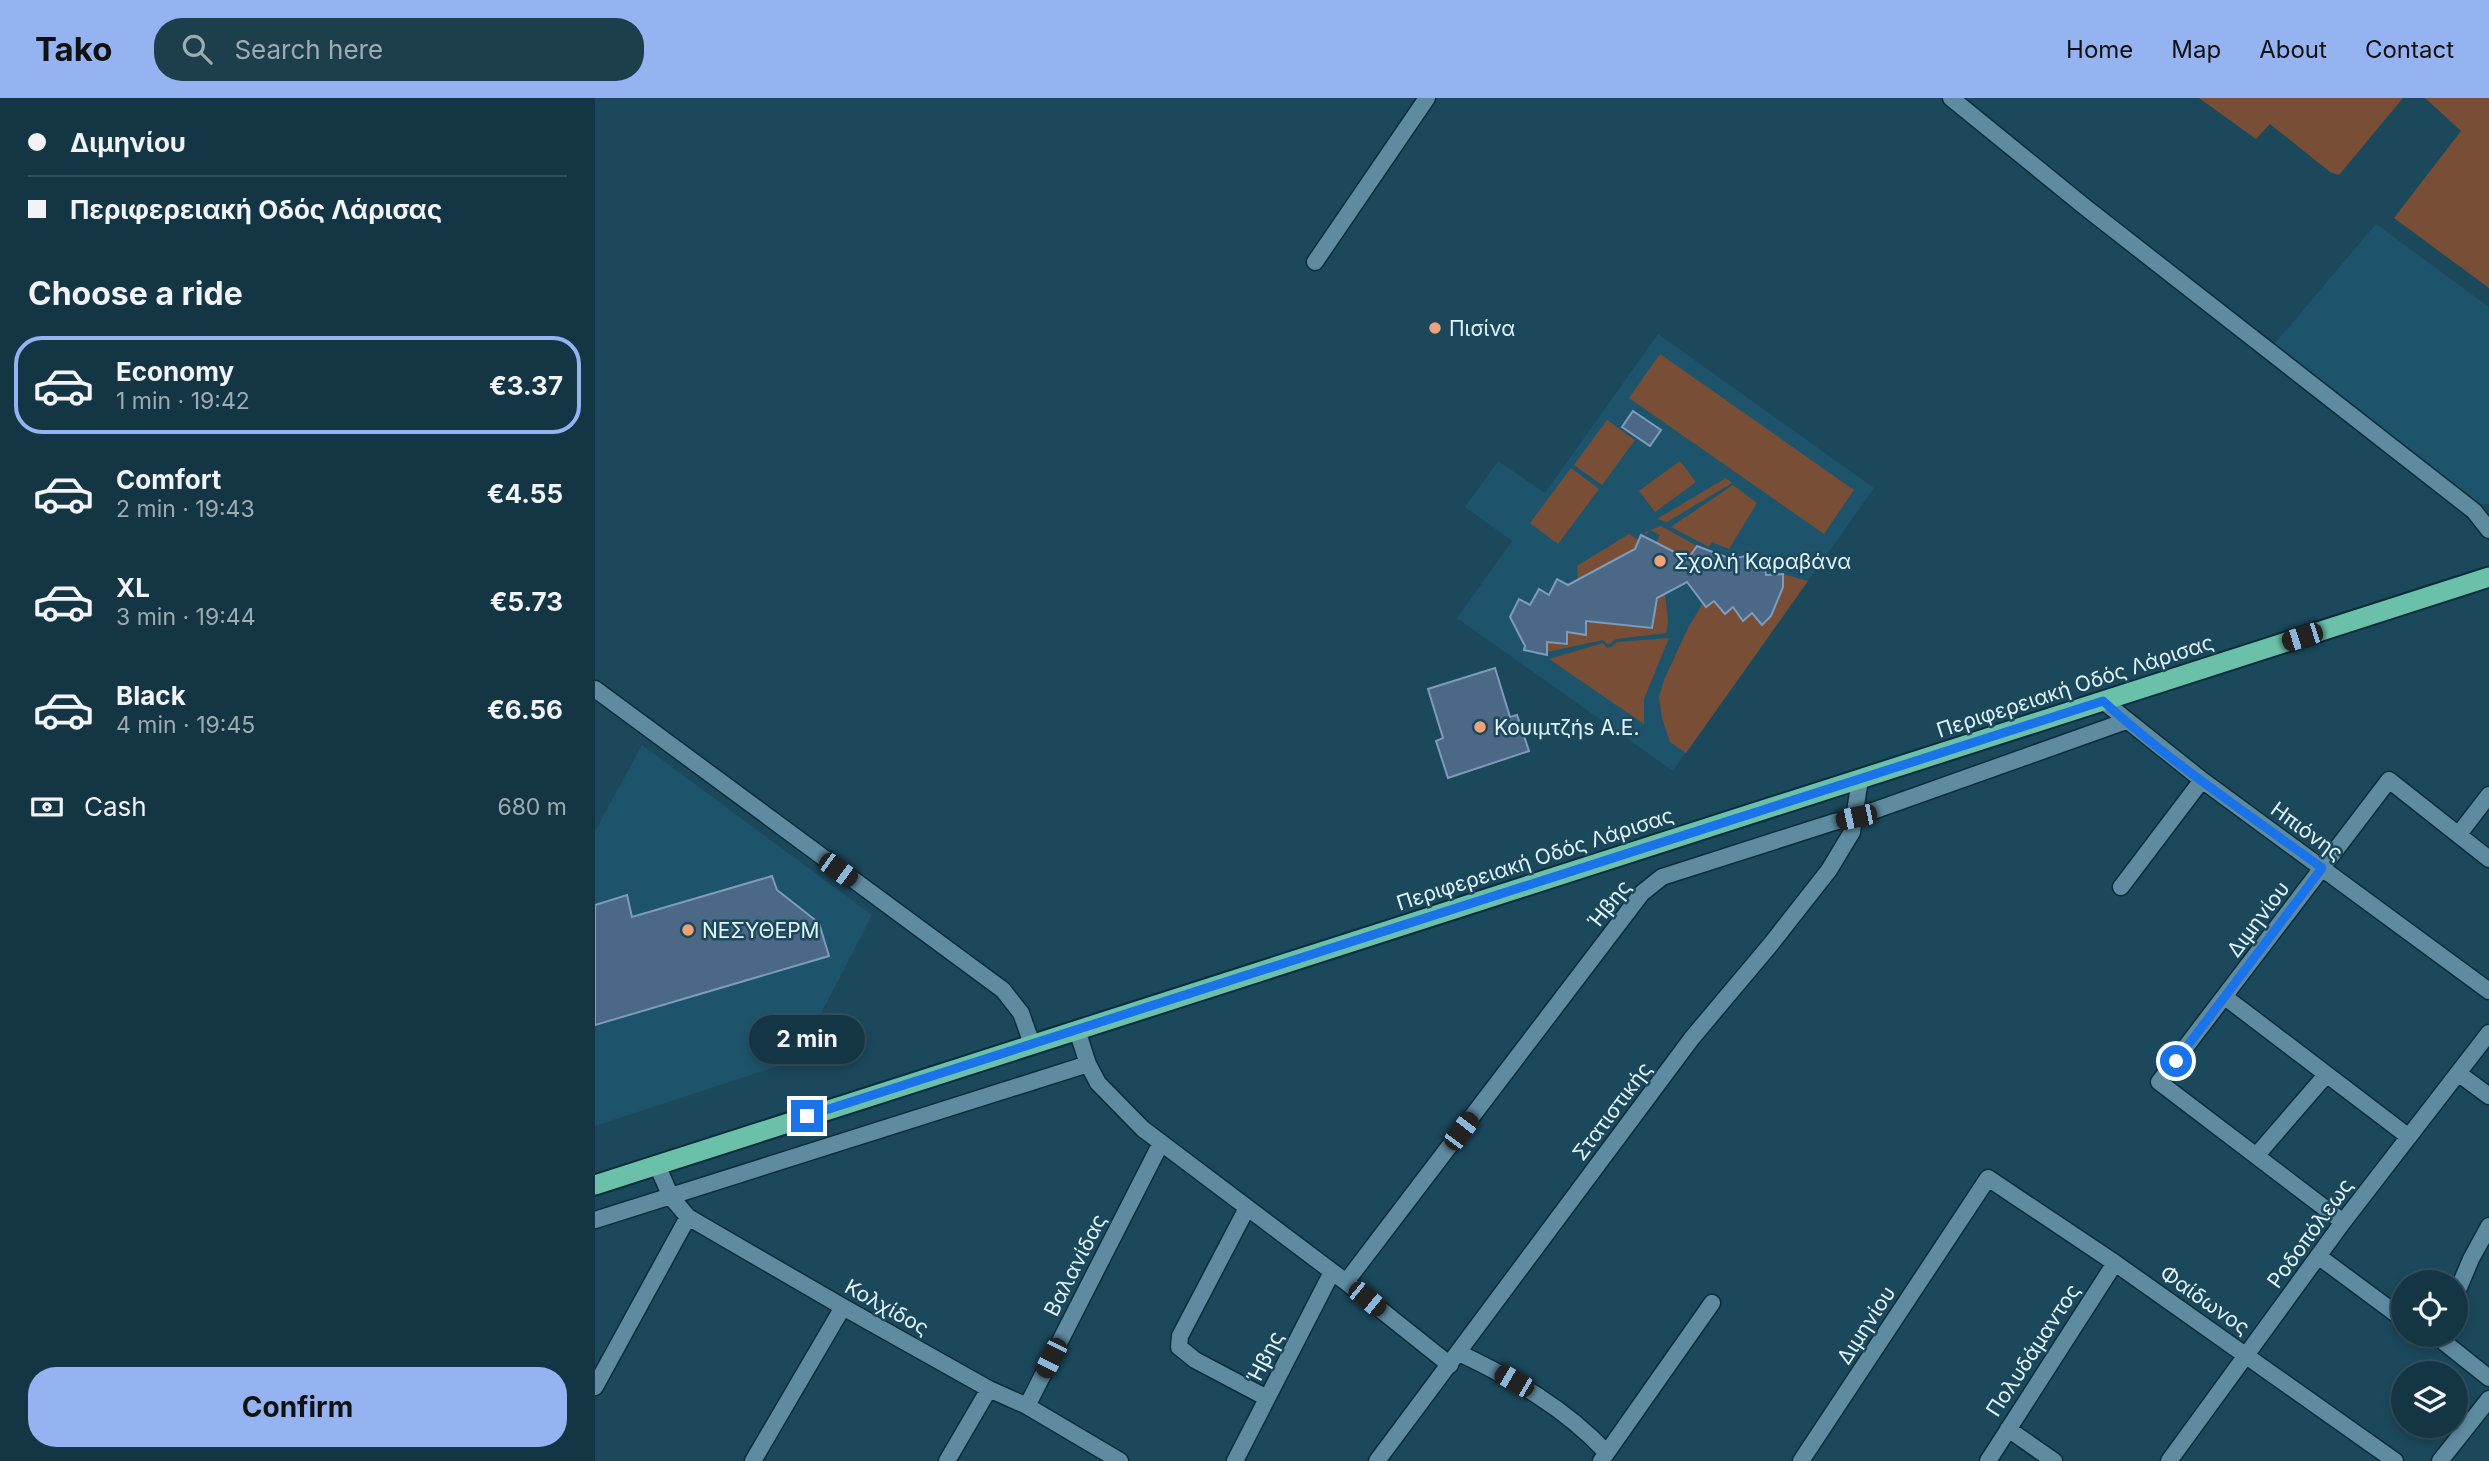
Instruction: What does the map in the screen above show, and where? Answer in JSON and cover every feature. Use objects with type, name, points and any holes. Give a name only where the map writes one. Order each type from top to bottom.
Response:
[{"type":"highway","name":"Περιφερειακή Οδός Λάρισας","points":[[595,1185],[2489,577]]},
{"type":"street","points":[[1314,262],[1427,98]]},
{"type":"street","points":[[1951,98],[2085,207],[2482,510],[2489,530]]},
{"type":"street","points":[[595,689],[1003,990],[1021,1013],[1032,1044]]},
{"type":"street","name":"Ηπιόνης","points":[[2103,701],[2202,780],[2489,991]]},
{"type":"street","name":"Ήβης","points":[[1346,1282],[1642,893],[1662,877],[1856,817],[2126,721]]},
{"type":"street","name":"Στατιστικής","points":[[1377,1461],[1699,1029],[1815,888],[1844,848],[1856,817],[1860,779]]},
{"type":"street","points":[[2121,887],[2202,780]]},
{"type":"street","name":"Διμηνίου","points":[[2256,1156],[2159,1082],[2389,780],[2459,834]]},
{"type":"street","points":[[2489,795],[2459,834],[2489,859]]},
{"type":"street","points":[[2225,997],[2409,1137]]},
{"type":"street","points":[[1077,1030],[1088,1064],[1098,1083],[1110,1098],[1161,1143],[1332,1272],[1455,1359],[1495,1370],[1552,1404],[1585,1429],[1604,1457],[1712,1303]]},
{"type":"street","name":"Ροδοπόλεως","points":[[2175,1459],[2343,1222],[2489,1033]]},
{"type":"street","points":[[595,1220],[1088,1064]]},
{"type":"street","points":[[2459,1073],[2489,1096]]},
{"type":"street","points":[[2326,1075],[2256,1156],[2343,1222]]},
{"type":"street","name":"Βαλανίδας","points":[[1027,1406],[1161,1143]]},
{"type":"street","name":"Κολχίδος","points":[[657,1165],[671,1197],[688,1217],[989,1389],[1027,1406],[1114,1460]]},
{"type":"street","name":"Διμηνίου","points":[[1801,1461],[1988,1178]]},
{"type":"street","name":"Φαίδωνος","points":[[1988,1178],[2115,1263],[2395,1461]]},
{"type":"street","points":[[1247,1208],[1180,1336],[1179,1347],[1195,1360],[1267,1398]]},
{"type":"street","points":[[595,1387],[688,1217]]},
{"type":"street","points":[[2466,1270],[2489,1226]]},
{"type":"street","points":[[2318,1256],[2391,1310]]},
{"type":"street","name":"Πολυδάμαντος","points":[[1988,1461],[2115,1263]]},
{"type":"street","name":"Ήβης","points":[[1235,1461],[1332,1272]]},
{"type":"street","points":[[753,1461],[843,1307]]},
{"type":"street","points":[[2450,1347],[2489,1378]]},
{"type":"street","points":[[947,1461],[989,1389]]},
{"type":"street","points":[[2440,1461],[2489,1399]]},
{"type":"street","points":[[2008,1429],[2054,1461]]},
{"type":"shaded area","points":[[2199,98],[2403,98],[2339,175],[2330,172],[2270,124],[2256,139]]},
{"type":"shaded area","points":[[2425,98],[2489,98],[2489,288],[2394,218],[2461,131]]},
{"type":"shaded area","points":[[2376,224],[2489,307],[2489,504],[2477,504],[2270,349]]},
{"type":"shaded area","name":"Σχολή Καραβάνα","points":[[1658,334],[1874,488],[1673,771],[1457,618],[1512,541],[1465,507],[1498,461],[1545,493]]},
{"type":"shaded area","points":[[1660,354],[1854,490],[1824,534],[1629,398]]},
{"type":"shaded area","points":[[1607,420],[1635,440],[1602,485],[1574,465]]},
{"type":"shaded area","points":[[1680,461],[1696,482],[1655,512],[1639,491]]},
{"type":"shaded area","points":[[1571,468],[1599,489],[1558,544],[1530,523]]},
{"type":"shaded area","points":[[1726,478],[1732,483],[1667,522],[1657,519]]},
{"type":"shaded area","points":[[1733,485],[1757,503],[1729,549],[1712,542],[1709,547],[1671,527]]},
{"type":"shaded area","points":[[1661,526],[1697,546],[1688,559],[1656,543],[1660,535],[1650,530]]},
{"type":"shaded area","points":[[1629,534],[1639,540],[1633,553],[1631,551],[1578,579],[1577,566]]},
{"type":"shaded area","points":[[1783,574],[1808,581],[1686,753],[1670,742],[1659,697],[1688,628],[1703,603],[1714,601],[1725,614],[1733,607],[1743,620],[1752,613],[1762,625],[1778,601]]},
{"type":"shaded area","points":[[1665,594],[1668,622],[1666,633],[1616,639],[1608,645],[1603,640],[1547,652],[1548,642],[1567,644],[1567,632],[1586,635],[1586,624],[1597,619],[1652,628],[1657,598]]},
{"type":"shaded area","points":[[1669,638],[1644,699],[1644,724],[1549,659],[1603,643],[1607,648],[1617,642]]},
{"type":"shaded area","points":[[642,745],[872,915],[797,1060],[595,1126],[595,831]]},
{"type":"building","points":[[1633,411],[1661,430],[1650,446],[1622,427]]},
{"type":"building","points":[[1641,535],[1688,559],[1697,546],[1731,559],[1746,556],[1747,567],[1764,564],[1766,575],[1783,574],[1783,587],[1771,616],[1762,625],[1752,613],[1743,621],[1733,607],[1725,614],[1714,601],[1706,607],[1687,582],[1657,598],[1652,628],[1586,621],[1586,635],[1567,632],[1567,644],[1547,642],[1547,655],[1524,650],[1525,646],[1510,617],[1519,599],[1530,605],[1539,589],[1549,595],[1557,579],[1568,585],[1635,549]]},
{"type":"building","name":"Κουιμτζήs Α.Ε.","points":[[1495,668],[1510,717],[1517,715],[1529,751],[1448,778],[1436,741],[1443,738],[1428,689]]},
{"type":"building","points":[[772,876],[777,890],[819,923],[829,956],[595,1025],[595,905],[627,895],[632,917]]},
{"type":"place","name":"Πισίνα","points":[[1435,328]]},
{"type":"place","name":"Σχολή Καραβάνα","points":[[1660,561]]},
{"type":"place","name":"Κουιμτζήs Α.Ε.","points":[[1480,727]]},
{"type":"place","name":"ΝΕΣΥΘΕΡΜ","points":[[688,930]]},
{"type":"route","points":[[807,1116],[2103,701],[2202,780],[2322,868],[2176,1061]]}]
